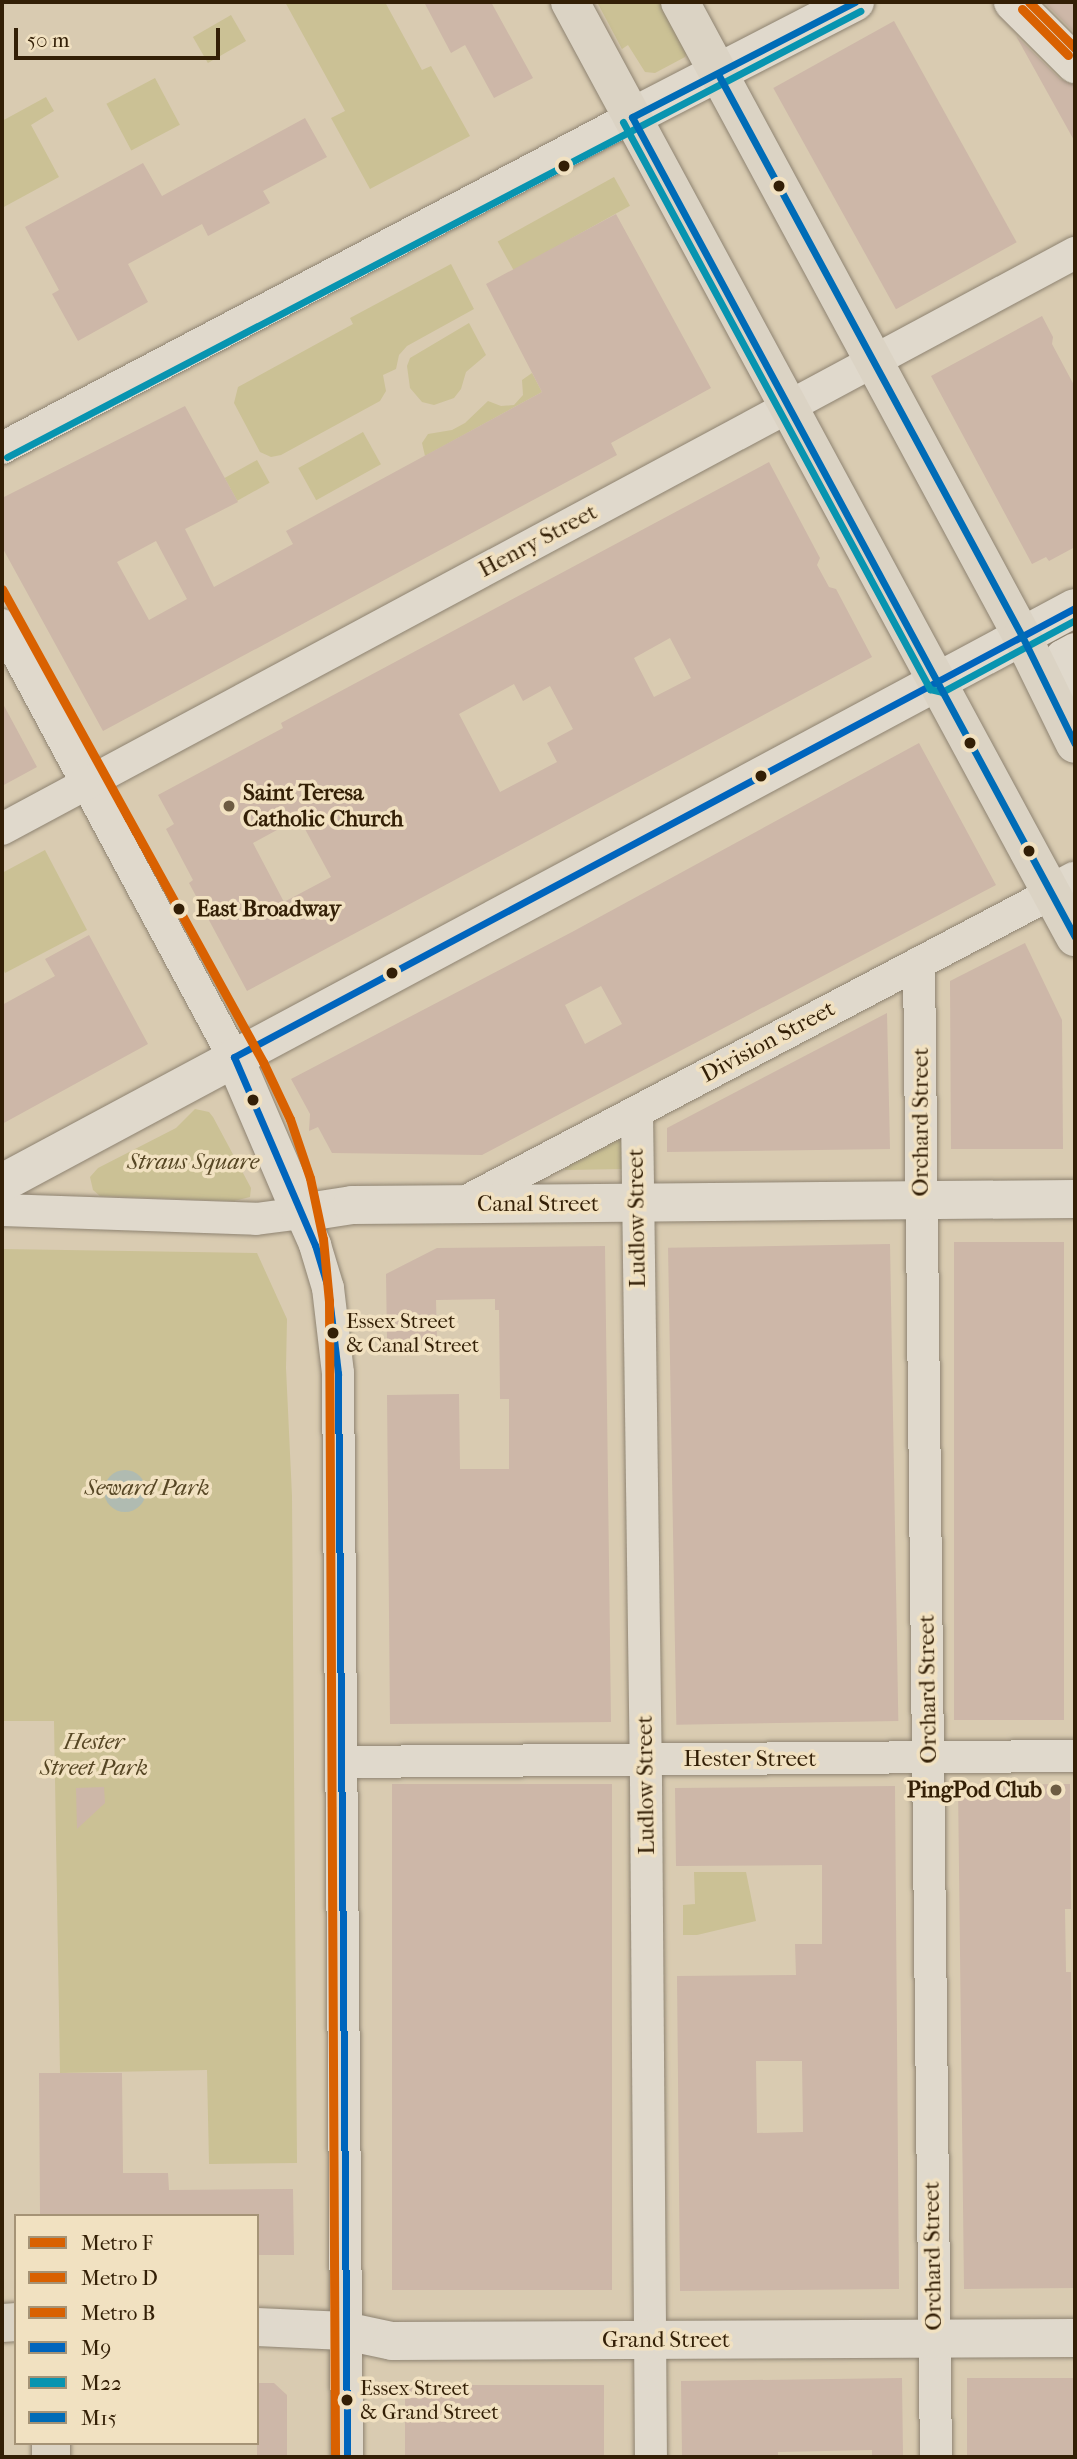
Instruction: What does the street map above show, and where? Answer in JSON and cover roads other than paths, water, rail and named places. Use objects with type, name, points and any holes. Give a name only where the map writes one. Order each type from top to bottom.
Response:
[{"type":"main road","points":[[570,2],[938,682],[1063,887],[1075,937]]},
{"type":"main road","points":[[680,2],[1022,636],[1075,744]]},
{"type":"main road","points":[[632,117],[855,2]]},
{"type":"main road","points":[[1013,2],[1075,64]]},
{"type":"main road","points":[[2,1184],[234,1057],[1075,608]]},
{"type":"main road","points":[[234,1057],[300,1213]]},
{"type":"main road","name":"Canal Street","points":[[300,1213],[352,1205],[1075,1199]]},
{"type":"main road","name":"Grand Street","points":[[259,2327],[345,2331],[392,2341],[1075,2338]]},
{"type":"street","points":[[2,448],[632,117]]},
{"type":"street","name":"Henry Street","points":[[2,829],[1075,253]]},
{"type":"street","points":[[2,625],[234,1057]]},
{"type":"street","points":[[1075,649],[1062,656],[1062,665],[1075,689]]},
{"type":"street","name":"Division Street","points":[[461,1204],[1063,887]]},
{"type":"street","name":"Orchard Street","points":[[919,963],[936,2457]]},
{"type":"street","name":"Ludlow Street","points":[[636,1112],[646,1759],[651,2457]]},
{"type":"street","name":"Canal Street","points":[[2,1210],[256,1219],[300,1213]]},
{"type":"street","points":[[300,1213],[315,1245],[328,1288],[338,1373],[347,2457]]},
{"type":"street","name":"Hester Street","points":[[341,1762],[1075,1756]]},
{"type":"metro line","name":"D","points":[[1029,2],[1075,48]]},
{"type":"metro line","name":"B","points":[[1022,9],[1068,55]]},
{"type":"metro line","name":"F","points":[[2,589],[263,1062],[290,1119],[310,1178],[323,1239],[329,1301],[335,2457]]},
{"type":"place","name":"Saint Teresa Catholic Church","points":[[229,806]]},
{"type":"place","name":"East Broadway","points":[[179,909]]},
{"type":"place","name":"Essex Street & Canal Street","points":[[333,1333]]},
{"type":"place","name":"PingPod Club","points":[[1056,1790]]},
{"type":"place","name":"Essex Street & Grand Street","points":[[347,2400]]},
{"type":"park label","name":"Straus Square","points":[[193,1162]]},
{"type":"park label","name":"Seward Park","points":[[147,1488]]},
{"type":"park label","name":"Hester Street Park","points":[[94,1755]]}]
